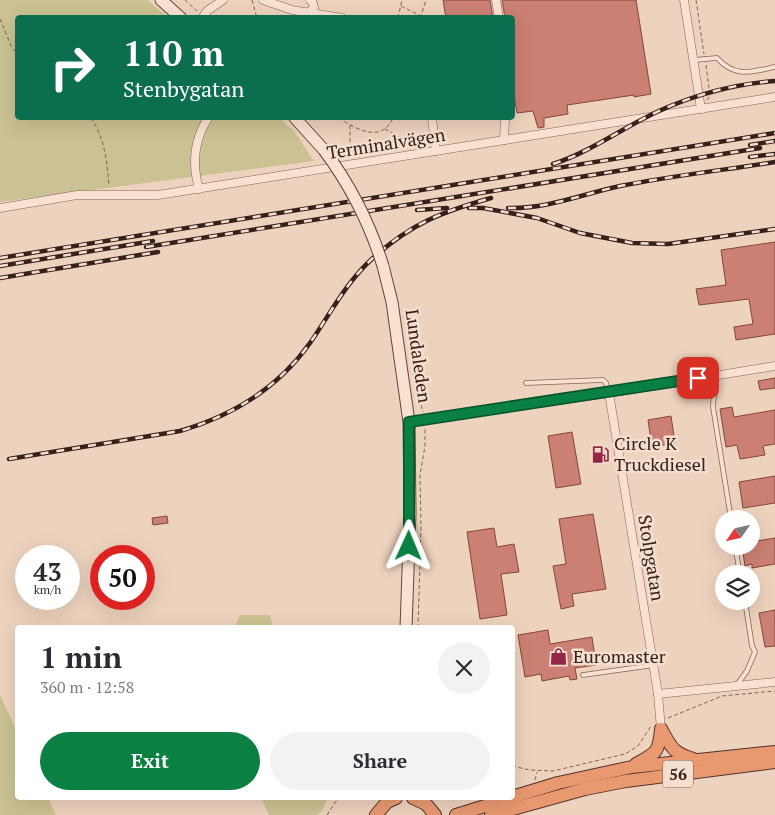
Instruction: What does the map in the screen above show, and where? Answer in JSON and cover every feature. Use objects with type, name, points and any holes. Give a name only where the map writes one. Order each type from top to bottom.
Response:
[{"type":"highway","points":[[661,725],[673,749],[678,754],[696,760]]},
{"type":"highway","points":[[632,767],[658,749],[661,725]]},
{"type":"highway","name":"56","points":[[515,796],[566,781],[632,767],[775,752]]},
{"type":"highway","name":"56","points":[[491,815],[585,789],[626,781],[775,762]]},
{"type":"highway","points":[[420,800],[432,808]]},
{"type":"highway","name":"56","points":[[456,815],[503,800]]},
{"type":"highway","points":[[369,815],[388,803]]},
{"type":"main road","points":[[161,0],[178,15]]},
{"type":"main road","name":"Lundaleden","points":[[297,120],[324,150],[351,188],[362,209],[377,246],[392,302],[409,422],[410,514],[406,625]]},
{"type":"street","points":[[204,15],[223,0]]},
{"type":"street","points":[[263,0],[285,3],[292,10],[326,15]]},
{"type":"street","points":[[309,12],[314,8],[310,0]]},
{"type":"street","points":[[496,0],[498,15]]},
{"type":"street","points":[[684,0],[701,109]]},
{"type":"street","name":"Terminalvägen","points":[[0,208],[77,195],[158,195],[775,97]]},
{"type":"street","points":[[198,189],[194,172],[195,158],[199,138],[207,120]]},
{"type":"street","points":[[432,120],[436,151]]},
{"type":"street","points":[[504,140],[505,120]]},
{"type":"street","points":[[409,422],[609,393],[775,366]]},
{"type":"street","name":"Stolpgatan","points":[[609,393],[654,665],[661,725]]},
{"type":"street","points":[[658,694],[775,682]]},
{"type":"lane","points":[[694,60],[717,58],[725,66],[742,72],[775,67]]},
{"type":"lane","points":[[716,375],[717,385],[713,406],[730,510]]},
{"type":"lane","points":[[526,383],[603,380],[609,393]]},
{"type":"lane","points":[[736,686],[747,671],[755,652],[752,646],[746,610]]},
{"type":"lane","points":[[583,675],[654,665]]},
{"type":"path","points":[[185,0],[200,15]]},
{"type":"path","points":[[252,0],[255,15]]},
{"type":"path","points":[[398,15],[402,0]]},
{"type":"path","points":[[421,15],[426,0]]},
{"type":"path","points":[[400,6],[416,15]]},
{"type":"path","points":[[0,19],[15,51]]},
{"type":"path","points":[[93,120],[98,127],[107,158],[109,194]]},
{"type":"path","points":[[343,120],[360,130],[370,132],[378,132],[385,128],[391,120]]},
{"type":"path","points":[[350,124],[350,165]]},
{"type":"path","points":[[385,128],[421,145]]},
{"type":"path","points":[[515,767],[537,771],[560,770],[624,754],[634,749],[654,724],[661,725],[722,696],[775,691]]},
{"type":"path","points":[[534,782],[537,771]]},
{"type":"path","points":[[327,815],[337,800]]},
{"type":"shaded area","points":[[0,0],[148,0],[165,15],[15,15],[15,120],[281,120],[294,131],[314,161],[0,202]]},
{"type":"shaded area","points":[[240,615],[270,615],[272,625],[236,625]]},
{"type":"shaded area","points":[[0,695],[15,728],[15,800],[49,800],[56,815],[0,815]]},
{"type":"shaded area","points":[[262,800],[327,800],[322,811],[317,815],[269,815]]},
{"type":"building","points":[[443,0],[490,0],[492,15],[446,15]]},
{"type":"building","points":[[502,0],[636,0],[651,94],[567,105],[568,114],[544,118],[544,127],[538,128],[533,111],[517,113],[515,101],[515,15],[504,15]]},
{"type":"building","points":[[775,242],[775,334],[736,340],[734,327],[753,324],[749,299],[699,305],[696,289],[726,285],[721,250]]},
{"type":"building","points":[[775,378],[775,388],[760,390],[758,381]]},
{"type":"building","points":[[732,407],[734,417],[775,410],[775,444],[763,446],[765,455],[740,459],[737,445],[726,447],[720,409]]},
{"type":"building","points":[[671,416],[675,443],[652,447],[648,420]]},
{"type":"building","points":[[572,432],[581,484],[556,488],[548,436]]},
{"type":"building","points":[[775,476],[775,503],[743,508],[739,482]]},
{"type":"building","points":[[593,514],[606,589],[572,594],[574,606],[561,609],[553,566],[566,564],[559,519]]},
{"type":"building","points":[[167,516],[168,523],[153,525],[152,518]]},
{"type":"building","points":[[494,528],[497,547],[514,544],[519,572],[501,574],[507,615],[480,619],[467,532]]},
{"type":"building","points":[[775,538],[775,564],[760,567],[760,565],[752,564],[745,565],[743,555],[760,555],[760,540]]},
{"type":"building","points":[[775,610],[775,646],[765,647],[759,613]]},
{"type":"building","name":"Euromaster","points":[[548,630],[550,644],[592,637],[596,665],[575,668],[577,679],[570,680],[569,676],[542,681],[541,674],[525,677],[518,635]]},
{"type":"railway","points":[[553,164],[586,150],[654,113],[687,99],[740,85],[775,81]]},
{"type":"railway","points":[[0,258],[775,133]]},
{"type":"railway","points":[[750,145],[775,141]]},
{"type":"railway","points":[[146,247],[760,148]]},
{"type":"railway","points":[[750,157],[775,154]]},
{"type":"railway","points":[[508,208],[537,206],[639,182],[775,162]]},
{"type":"railway","points":[[9,459],[180,431],[199,425],[236,408],[269,387],[284,374],[310,343],[355,277],[387,246],[428,220],[457,208],[491,198]]},
{"type":"railway","points":[[417,210],[447,208]]},
{"type":"railway","points":[[469,208],[483,208],[537,218],[580,233],[632,243],[668,244],[775,229]]},
{"type":"railway","points":[[0,266],[153,241]]},
{"type":"railway","points":[[0,278],[158,252]]},
{"type":"place","name":"Circle K Truckdiesel","points":[[600,454]]},
{"type":"place","name":"Euromaster","points":[[559,657]]},
{"type":"route","points":[[409,546],[409,422],[698,378]]}]
